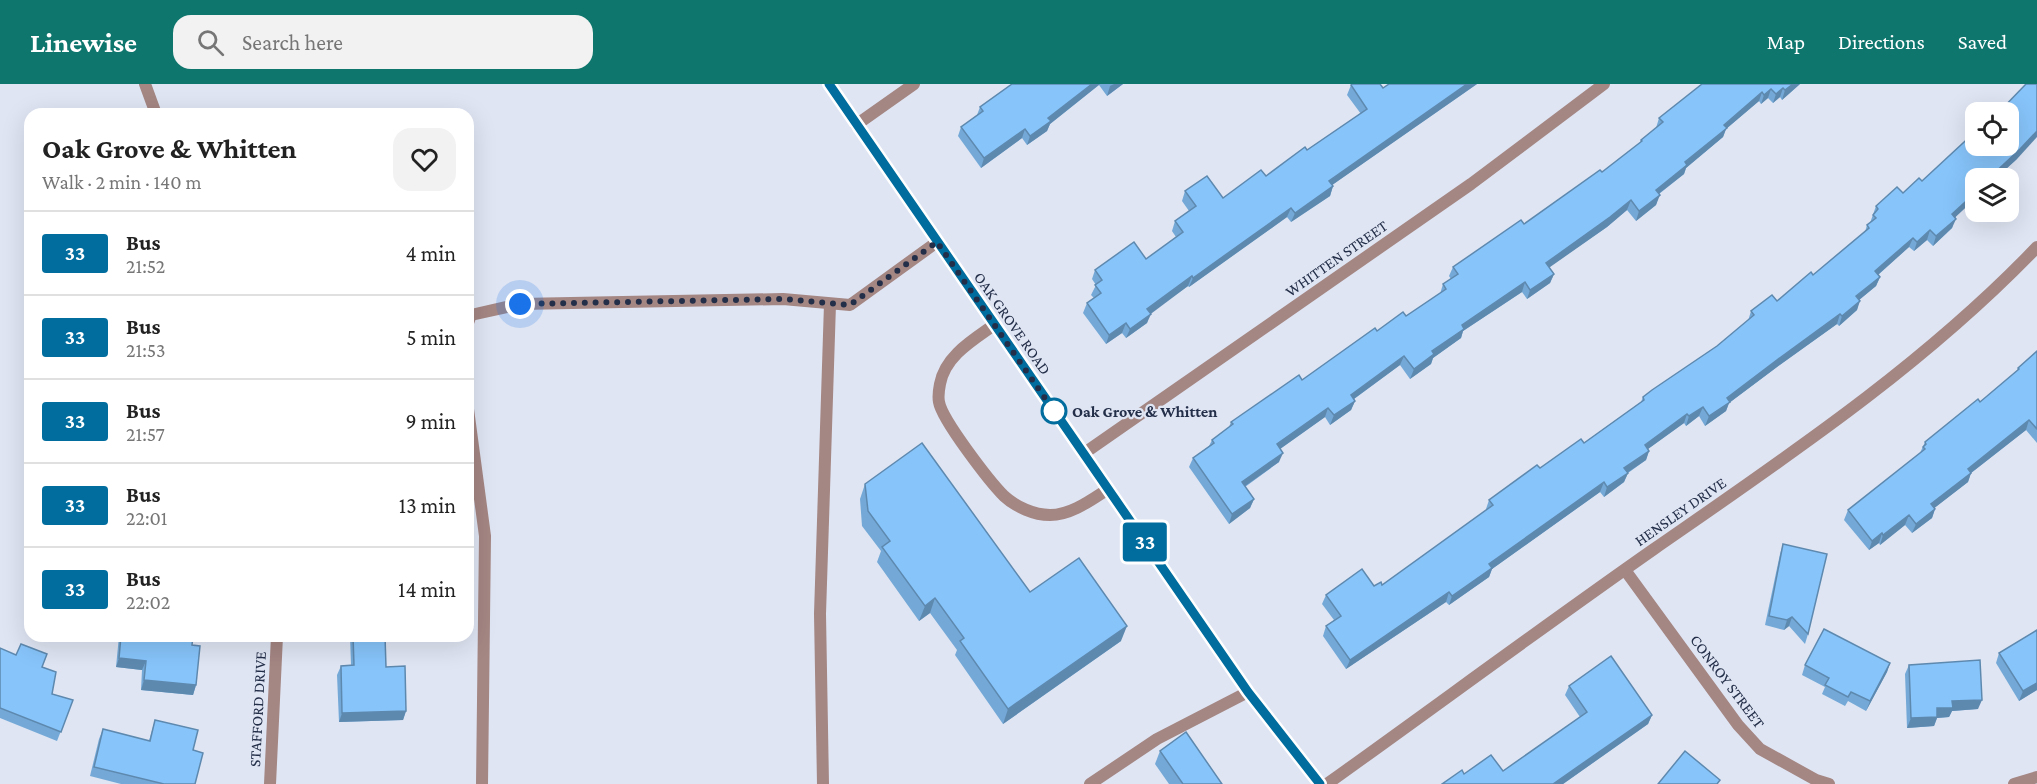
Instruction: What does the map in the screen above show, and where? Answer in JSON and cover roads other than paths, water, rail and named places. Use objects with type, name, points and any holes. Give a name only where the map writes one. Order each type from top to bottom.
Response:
[{"type":"street","points":[[145,84],[154,108]]},
{"type":"street","name":"OAK GROVE ROAD","points":[[829,84],[1248,692],[1320,784]]},
{"type":"street","points":[[856,125],[914,84]]},
{"type":"street","name":"WHITTEN STREET","points":[[1083,454],[1471,184],[1604,84]]},
{"type":"street","points":[[474,314],[520,304],[783,299],[850,305],[937,242]]},
{"type":"street","name":"HENSLEY DRIVE","points":[[1327,784],[1833,424],[1939,340],[1997,288],[2037,247]]},
{"type":"street","points":[[823,784],[820,614],[830,304]]},
{"type":"street","points":[[994,325],[964,347],[948,363],[940,383],[939,402],[947,421],[1005,497],[1025,510],[1050,515],[1074,510],[1108,489]]},
{"type":"street","points":[[474,454],[485,536],[482,784]]},
{"type":"street","name":"CONROY STREET","points":[[1625,570],[1738,725],[1760,749],[1816,780],[1829,784]]},
{"type":"street","name":"STAFFORD DRIVE","points":[[270,784],[277,642]]},
{"type":"street","points":[[1090,784],[1157,739],[1248,692]]},
{"type":"street","points":[[2014,784],[2037,777]]},
{"type":"place","name":"Oak Grove & Whitten","points":[[1054,411]]}]
